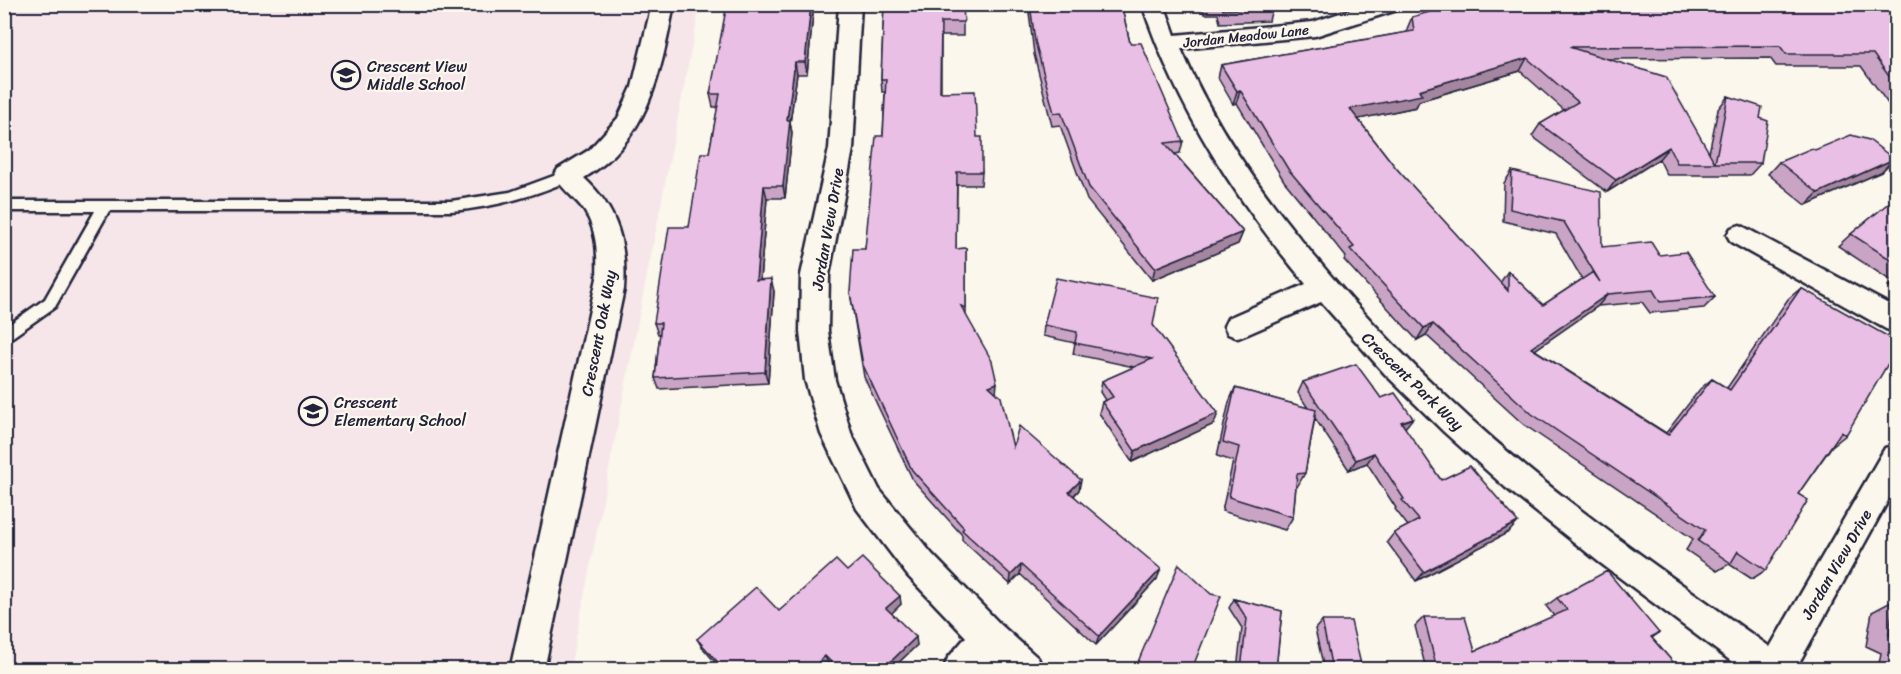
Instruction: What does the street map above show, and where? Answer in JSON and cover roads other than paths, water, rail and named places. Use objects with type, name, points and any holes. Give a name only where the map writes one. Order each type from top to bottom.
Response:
[{"type":"street","points":[[567,176],[597,157],[620,134],[637,109],[645,85],[663,4]]},
{"type":"street","name":"Jordan View Drive","points":[[850,4],[841,149],[815,275],[814,331],[820,380],[836,435],[868,499],[920,565],[989,638],[1026,669]]},
{"type":"street","name":"Crescent Park Way","points":[[1153,4],[1186,85],[1211,133],[1253,198],[1323,289],[1379,349],[1442,412],[1516,477],[1636,571],[1774,669]]},
{"type":"street","name":"Jordan Meadow Lane","points":[[1167,43],[1315,29],[1392,4]]},
{"type":"street","name":"Crescent Oak Way","points":[[527,669],[610,289],[612,265],[610,243],[604,222],[594,203],[567,176]]},
{"type":"street","points":[[1740,235],[1896,321]]},
{"type":"street","points":[[1238,326],[1323,289]]},
{"type":"street","name":"Jordan View Drive","points":[[1774,669],[1896,458]]},
{"type":"street","points":[[960,669],[989,638]]},
{"type":"lane","points":[[4,206],[482,204],[511,199],[567,176]]},
{"type":"lane","points":[[4,338],[50,303],[104,207]]},
{"type":"place","name":"Crescent View Middle School","points":[[346,75]]},
{"type":"place","name":"Crescent Elementary School","points":[[313,411]]}]
